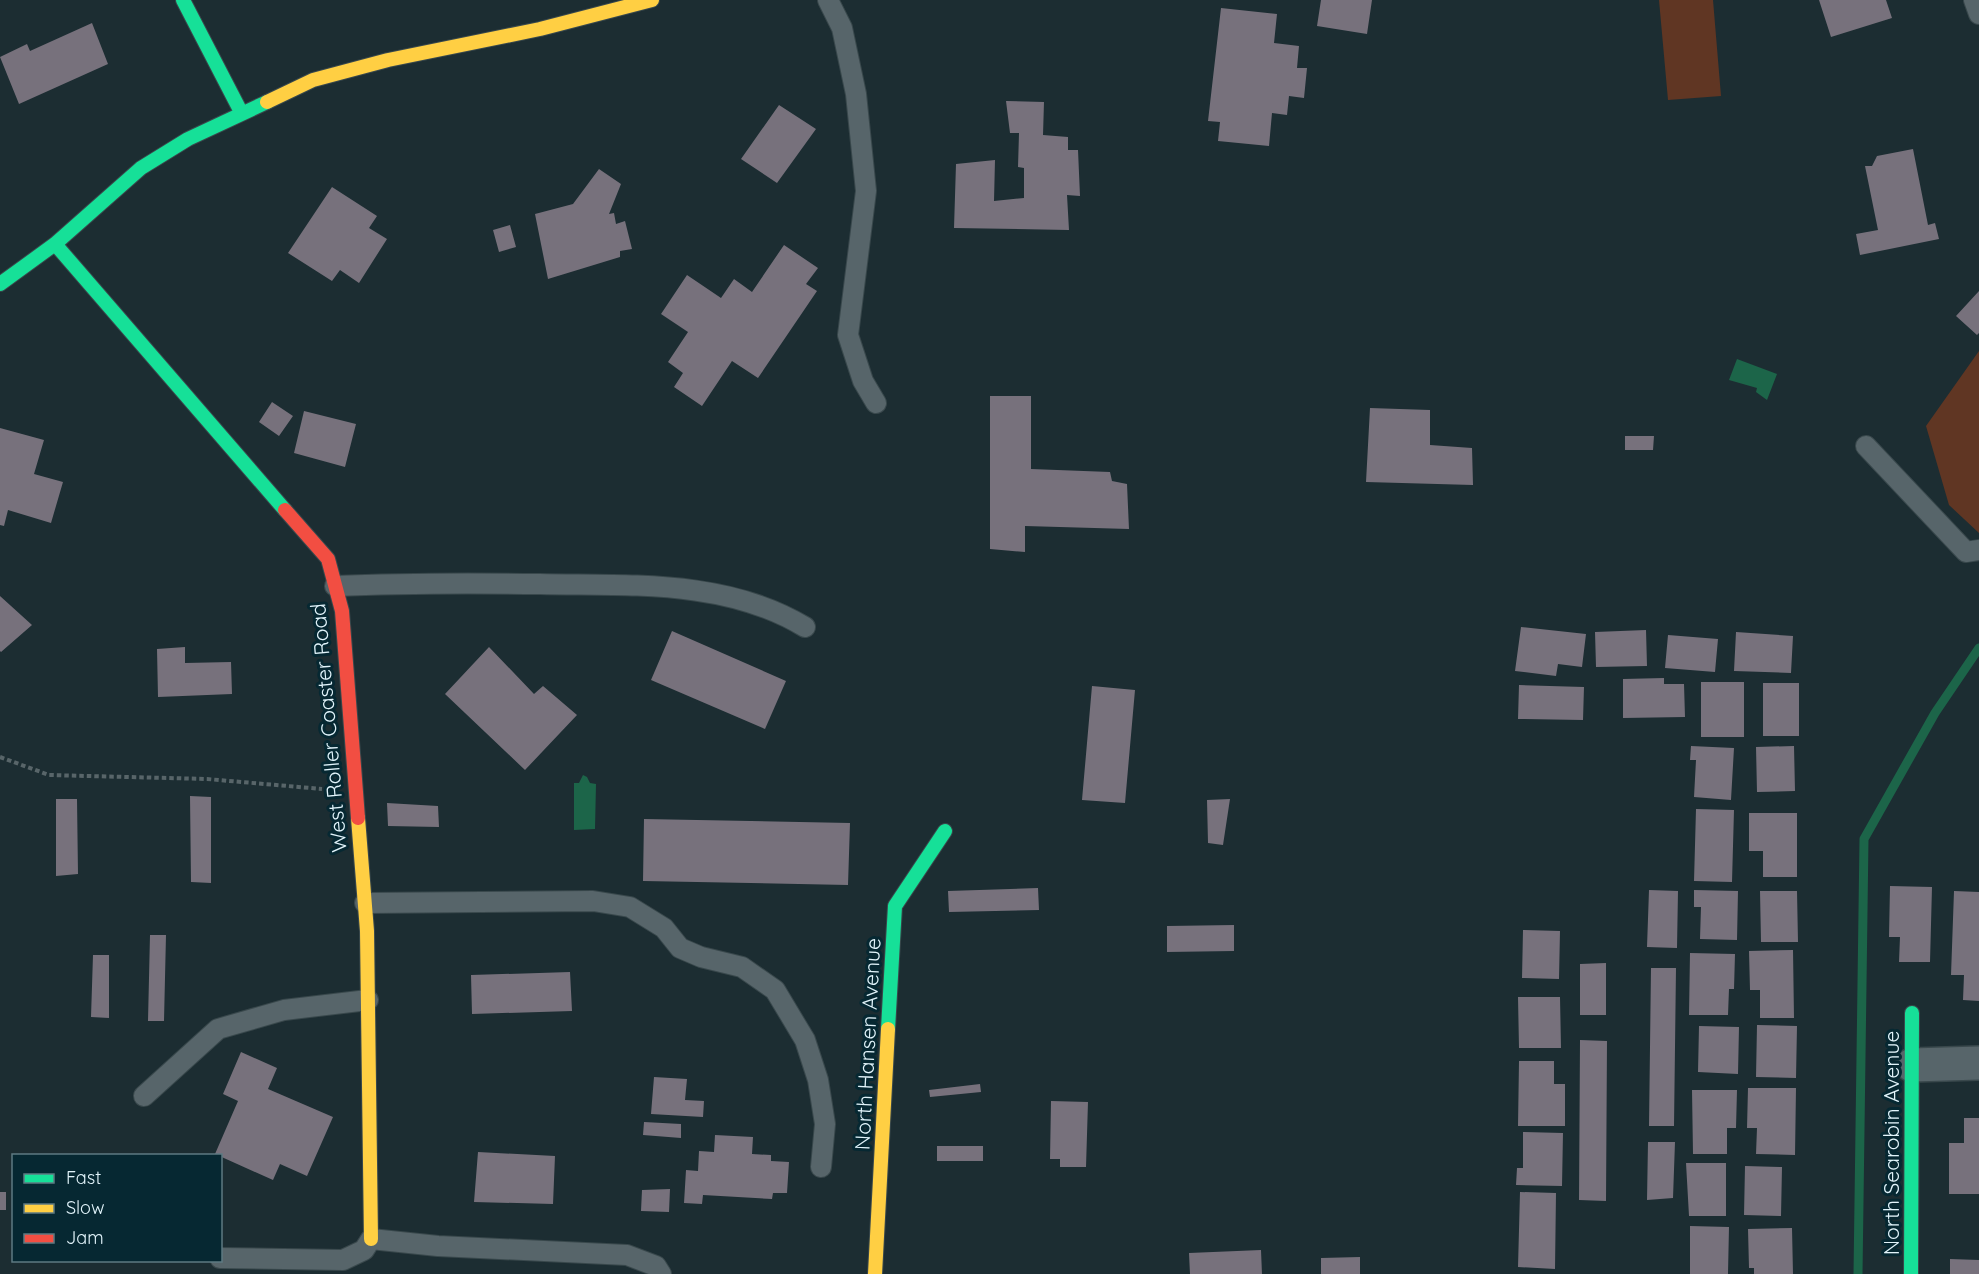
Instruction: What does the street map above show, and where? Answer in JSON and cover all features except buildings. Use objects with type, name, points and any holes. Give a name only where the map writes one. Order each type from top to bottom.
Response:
[{"type":"street","points":[[183,0],[241,112]]},
{"type":"street","points":[[0,284],[55,244],[141,168],[188,139],[313,80],[388,60],[540,29],[652,0]]},
{"type":"street","name":"West Roller Coaster Road","points":[[55,244],[328,560],[342,611],[365,903],[371,1239]]},
{"type":"street","name":"North Hansen Avenue","points":[[875,1274],[895,906],[945,831]]},
{"type":"street","name":"North Searobin Avenue","points":[[1911,1274],[1912,1013]]},
{"type":"street","points":[[1912,1065],[1979,1063]]},
{"type":"lane","points":[[828,0],[842,28],[856,94],[865,179],[848,335],[863,381],[876,403]]},
{"type":"lane","points":[[1974,0],[1979,14]]},
{"type":"lane","points":[[1866,446],[1966,552],[1979,550]]},
{"type":"lane","points":[[335,586],[445,582],[625,585],[698,590],[740,599],[783,614],[806,627]]},
{"type":"lane","points":[[365,903],[592,901],[630,907],[664,928],[680,948],[701,957],[742,967],[775,990],[806,1040],[818,1080],[825,1124],[821,1167]]},
{"type":"lane","points":[[144,1096],[218,1029],[284,1010],[368,1000]]},
{"type":"lane","points":[[222,1258],[343,1260],[364,1250],[371,1239],[438,1246],[627,1255],[656,1266],[661,1274]]},
{"type":"path","points":[[0,757],[49,775],[207,780],[356,792]]},
{"type":"shaded area","points":[[1659,0],[1713,0],[1721,96],[1668,100]]},
{"type":"shaded area","points":[[1979,351],[1979,533],[1949,505],[1926,426]]},
{"type":"shaded area","points":[[1737,359],[1777,374],[1767,400],[1756,392],[1757,388],[1729,380]]},
{"type":"shaded area","points":[[583,775],[590,783],[596,784],[595,829],[574,830],[574,783],[579,783]]},
{"type":"waterway","points":[[1858,1274],[1864,839],[1935,713],[1979,648]]},
{"type":"traffic: fast","points":[[183,0],[241,112]]},
{"type":"traffic: fast","points":[[0,284],[55,244],[141,168],[188,139],[267,102]]},
{"type":"traffic: fast","points":[[55,244],[285,510]]},
{"type":"traffic: fast","points":[[888,1029],[895,906],[945,831]]},
{"type":"traffic: fast","points":[[1911,1274],[1912,1013]]},
{"type":"traffic: slow","points":[[267,102],[313,80],[388,60],[540,29],[652,0]]},
{"type":"traffic: slow","points":[[358,818],[367,931],[371,1239]]},
{"type":"traffic: slow","points":[[875,1274],[888,1029]]},
{"type":"traffic: jam","points":[[285,510],[328,559],[342,611],[358,818]]}]
